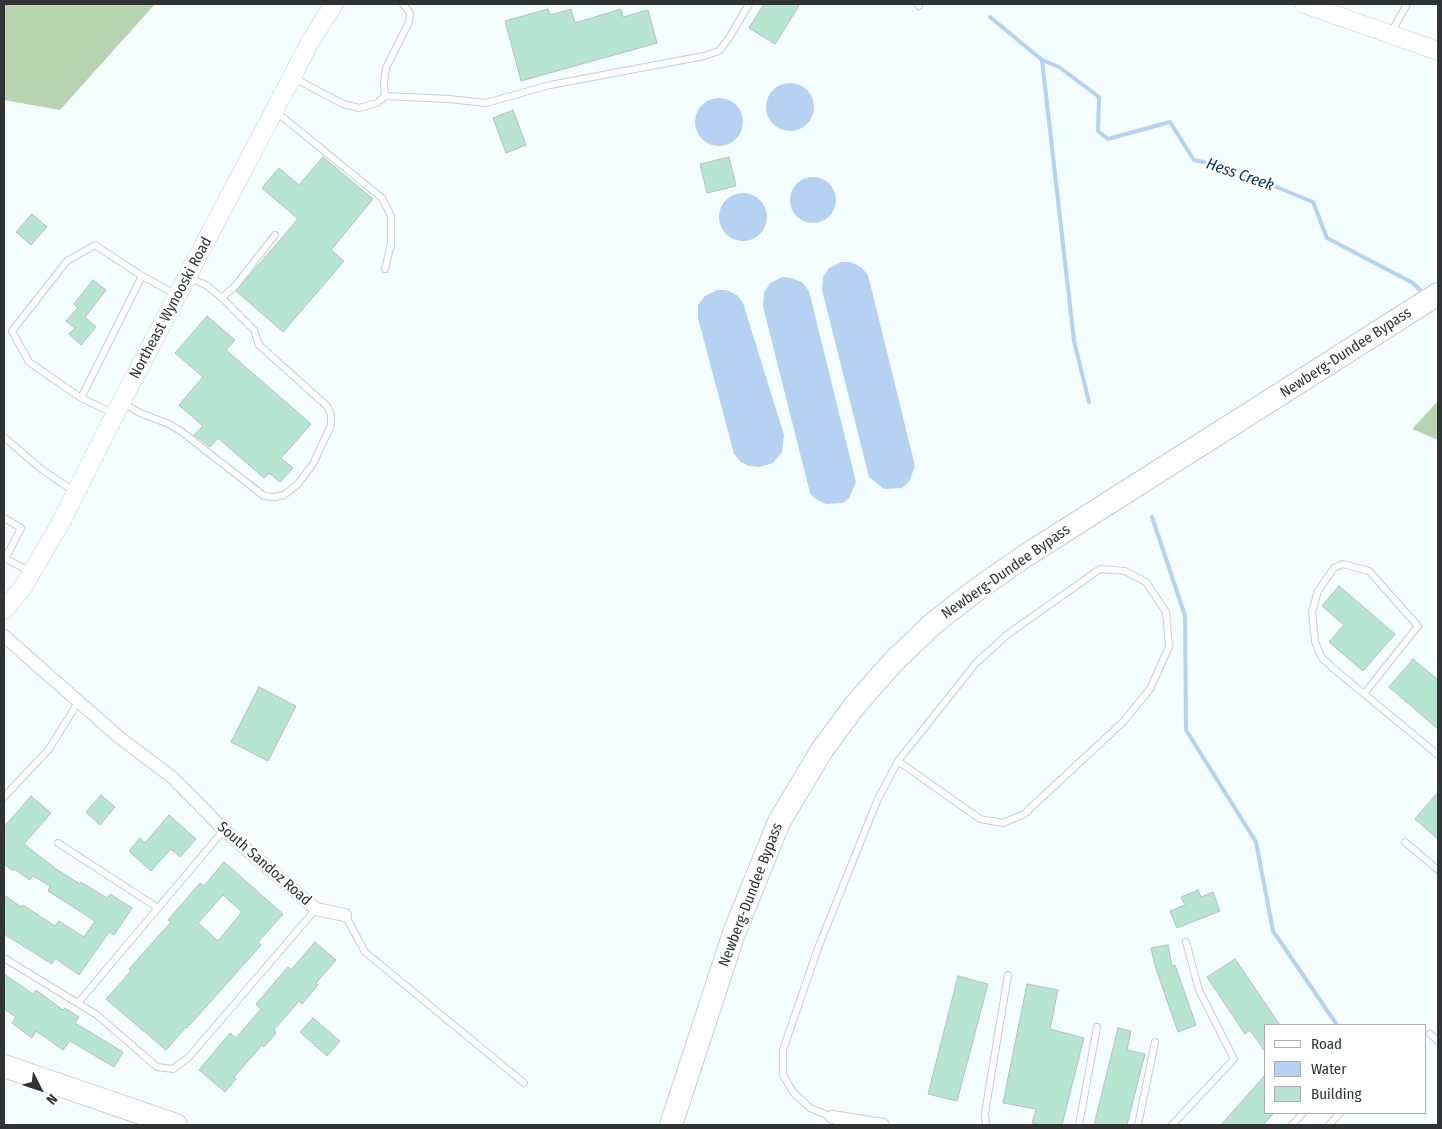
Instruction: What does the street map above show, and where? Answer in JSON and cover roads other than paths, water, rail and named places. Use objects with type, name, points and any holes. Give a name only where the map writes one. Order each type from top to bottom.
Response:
[{"type":"highway","name":"Newberg-Dundee Bypass","points":[[671,1125],[734,933],[768,845],[779,822],[822,750],[856,704],[894,661],[928,629],[979,588],[1082,519],[1438,294]]},
{"type":"highway","points":[[4,1066],[176,1125]]},
{"type":"main road","name":"Northeast Wynooski Road","points":[[4,610],[23,587],[60,524],[274,110],[310,42],[334,4]]},
{"type":"main road","points":[[1304,4],[1438,51]]},
{"type":"street","name":"South Sandoz Road","points":[[4,636],[120,738],[173,778],[224,830],[316,909],[345,914]]},
{"type":"street","points":[[832,1116],[851,1123],[883,1125]]},
{"type":"lane","points":[[385,96],[386,68],[409,22],[410,13],[403,4]]},
{"type":"lane","points":[[292,77],[343,104],[359,108],[377,103],[385,96],[450,99],[486,104],[550,85],[704,56],[719,51],[749,4]]},
{"type":"lane","points":[[1390,34],[1407,4]]},
{"type":"lane","points":[[274,110],[382,198],[391,216],[391,244],[385,269]]},
{"type":"lane","points":[[222,298],[236,285],[275,235]]},
{"type":"lane","points":[[178,296],[142,276],[95,245],[67,260],[12,331],[28,362],[81,398],[118,409],[140,413],[169,424],[264,496],[275,498],[284,495],[297,485],[313,464],[331,425],[331,415],[327,406],[259,345],[254,330],[222,298],[206,285],[188,278]]},
{"type":"lane","points":[[81,398],[142,276]]},
{"type":"lane","points":[[4,437],[41,469],[76,493]]},
{"type":"lane","points":[[4,518],[21,528],[4,559],[32,573]]},
{"type":"lane","points":[[1364,694],[1418,626],[1369,571],[1343,564],[1334,568],[1318,591],[1312,612],[1315,641],[1321,657],[1364,694],[1438,755]]},
{"type":"lane","points":[[832,1116],[810,1108],[793,1092],[783,1075],[783,1050],[818,948],[877,800],[898,761],[976,664],[1008,634],[1100,569],[1125,571],[1146,582],[1166,612],[1169,647],[1150,689],[1123,722],[1024,814],[1003,823],[980,820],[898,761]]},
{"type":"lane","points":[[4,797],[49,749],[78,702]]},
{"type":"lane","points":[[78,1003],[224,830]]},
{"type":"lane","points":[[1405,842],[1438,870]]},
{"type":"lane","points":[[58,843],[158,908]]},
{"type":"lane","points":[[4,958],[97,1015],[157,1067],[173,1069],[189,1057],[316,909]]},
{"type":"lane","name":"South Sandoz Road","points":[[345,914],[366,952],[524,1083]]},
{"type":"lane","points":[[1172,1125],[1234,1059],[1199,990],[1186,942]]},
{"type":"lane","points":[[986,1125],[984,1113],[1008,975]]},
{"type":"lane","points":[[1079,1125],[1096,1027]]},
{"type":"lane","points":[[1430,1034],[1438,1041]]},
{"type":"lane","points":[[1138,1125],[1155,1042]]},
{"type":"lane","points":[[1292,1125],[1302,1114]]},
{"type":"lane","points":[[1329,1125],[1339,1114]]},
{"type":"water","points":[[790,83],[799,85],[807,90],[812,98],[814,107],[812,116],[807,124],[799,129],[790,131],[781,129],[773,124],[768,116],[766,107],[768,98],[773,90],[781,85]]},
{"type":"water","points":[[719,98],[728,100],[736,105],[741,113],[743,122],[741,131],[736,139],[728,144],[719,146],[710,144],[702,139],[697,131],[695,122],[697,113],[702,105],[710,100]]},
{"type":"water","points":[[818,177],[822,178],[832,187],[835,191],[835,209],[826,219],[818,223],[808,223],[800,219],[791,209],[790,195],[794,187],[804,178]]},
{"type":"water","points":[[738,193],[748,193],[760,200],[767,212],[767,222],[760,234],[748,241],[738,241],[730,237],[723,230],[719,222],[719,212],[723,204],[730,197]]},
{"type":"water","points":[[841,262],[850,262],[861,267],[868,275],[915,466],[909,482],[902,488],[884,489],[869,477],[822,290],[823,277],[829,268]]},
{"type":"water","points":[[782,277],[802,282],[809,291],[856,482],[849,498],[843,503],[826,504],[814,498],[810,493],[763,306],[764,293],[770,283]]},
{"type":"water","points":[[717,290],[726,290],[737,295],[743,303],[784,435],[782,452],[773,463],[759,467],[749,466],[741,462],[734,454],[698,318],[698,305],[705,296]]},
{"type":"waterway","name":"Hess Creek","points":[[990,17],[1042,60],[1059,67],[1099,97],[1098,131],[1108,139],[1170,122],[1194,160],[1230,168],[1313,202],[1327,238],[1413,283],[1424,294]]},
{"type":"waterway","points":[[1042,60],[1074,341],[1089,402]]},
{"type":"waterway","points":[[1152,517],[1185,616],[1186,730],[1256,842],[1273,931],[1336,1024]]}]
